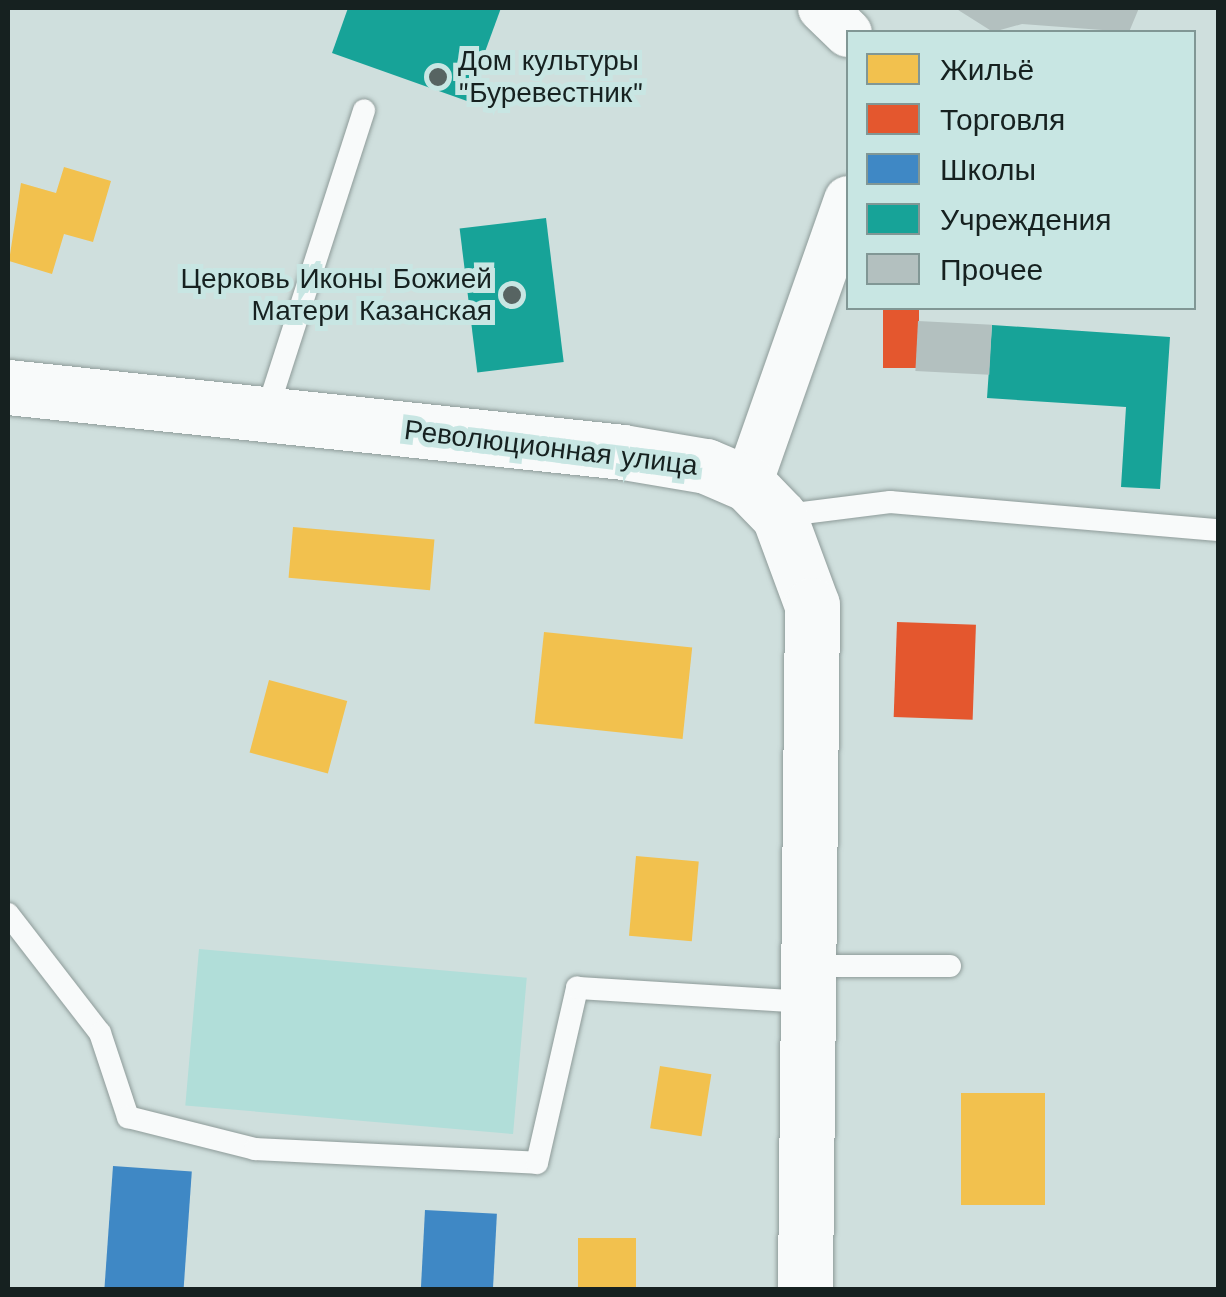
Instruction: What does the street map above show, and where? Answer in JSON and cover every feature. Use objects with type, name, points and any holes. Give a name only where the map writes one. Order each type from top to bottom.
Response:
[{"type":"main road","name":"Революционная улица","points":[[8,387],[623,452],[763,500]]},
{"type":"main road","points":[[763,500],[812,605],[805,1290]]},
{"type":"street","points":[[822,8],[846,32]]},
{"type":"street","points":[[763,500],[846,207]]},
{"type":"lane","points":[[266,414],[364,110]]},
{"type":"lane","points":[[763,500],[890,502],[1218,530]]},
{"type":"lane","points":[[8,914],[100,1033],[128,1117],[255,1149],[537,1163],[577,988],[808,984],[950,966]]},
{"type":"shaded area","points":[[199,949],[527,978],[513,1134],[185,1105]]},
{"type":"building: Жильё","points":[[64,167],[111,181],[93,242],[64,234],[52,274],[9,261],[21,183],[56,193]]},
{"type":"building: Жильё","points":[[293,527],[434,539],[430,590],[289,578]]},
{"type":"building: Жильё","points":[[544,632],[692,648],[683,739],[534,723]]},
{"type":"building: Жильё","points":[[269,680],[347,701],[328,773],[250,752]]},
{"type":"building: Жильё","points":[[636,856],[699,861],[692,941],[629,936]]},
{"type":"building: Жильё","points":[[660,1066],[711,1074],[702,1136],[650,1128]]},
{"type":"building: Жильё","points":[[961,1093],[1045,1093],[1045,1205],[961,1205]]},
{"type":"building: Жильё","points":[[578,1238],[636,1238],[636,1290],[578,1290]]},
{"type":"building: Торговля","points":[[883,310],[919,310],[919,368],[883,368]]},
{"type":"building: Торговля","points":[[897,622],[976,625],[973,720],[894,717]]},
{"type":"building: Школы","points":[[113,1166],[192,1172],[184,1290],[104,1290]]},
{"type":"building: Школы","points":[[425,1210],[497,1214],[493,1290],[421,1290]]},
{"type":"building: Учреждения","name":"Дом культуры \"Буревестник\"","points":[[348,8],[501,8],[467,101],[332,53]]},
{"type":"building: Учреждения","name":"Церковь Иконы Божией Матери Казанская","points":[[546,218],[564,362],[477,373],[460,229]]},
{"type":"building: Учреждения","points":[[992,325],[1170,337],[1160,489],[1121,487],[1126,407],[987,398]]},
{"type":"building: Прочее","points":[[955,8],[1139,8],[1130,30],[1022,24],[990,30]]},
{"type":"building: Прочее","points":[[918,321],[992,325],[989,375],[915,371]]},
{"type":"place","name":"Дом культуры \"Буревестник\"","points":[[438,77]]},
{"type":"place","name":"Церковь Иконы Божией Матери Казанская","points":[[512,295]]}]
